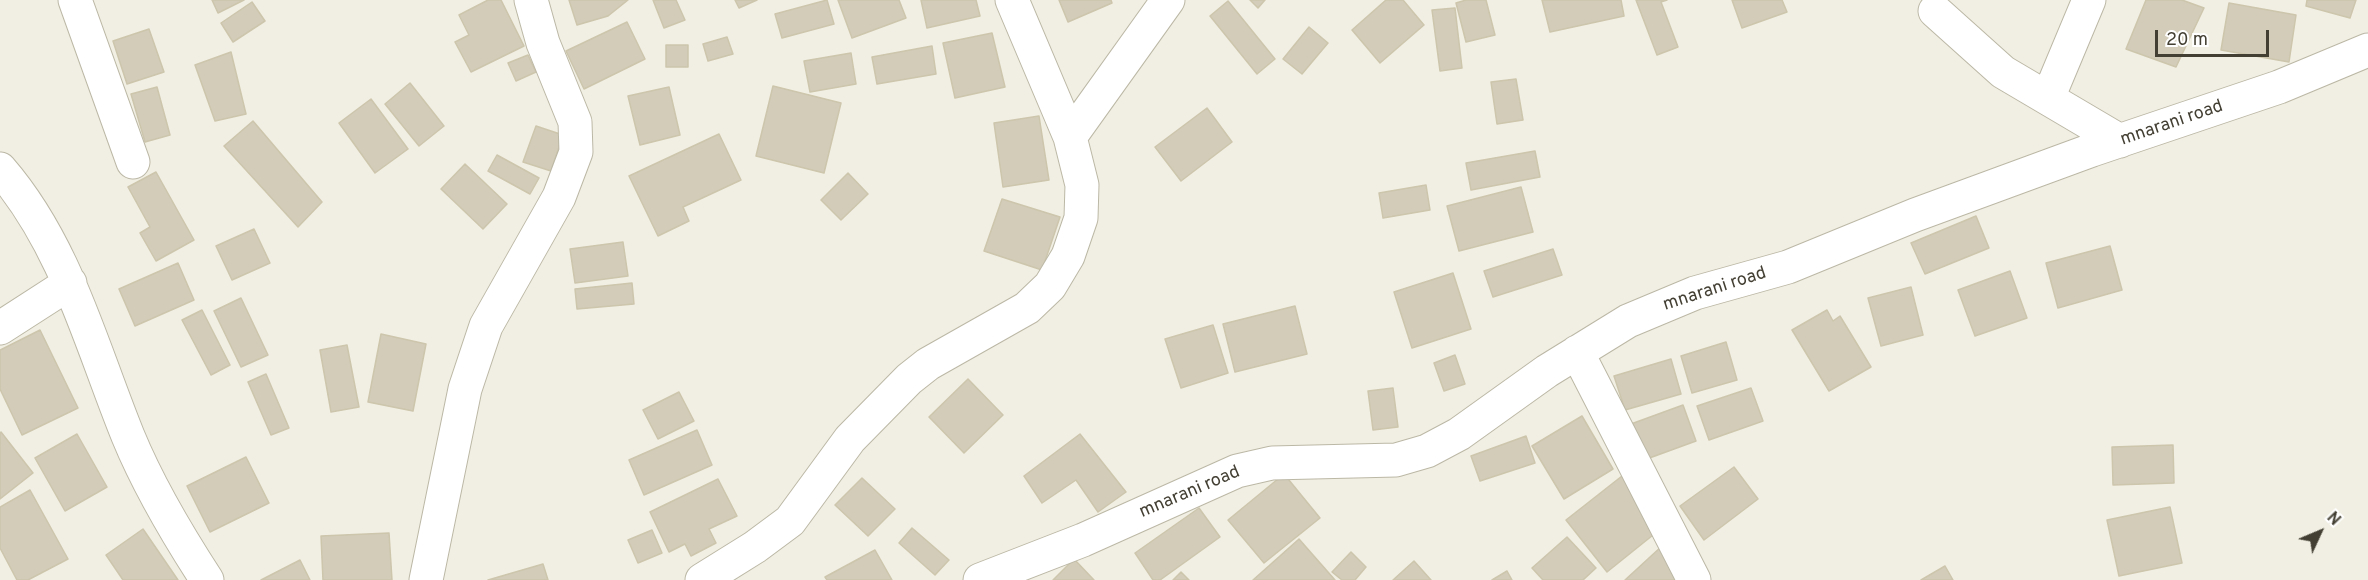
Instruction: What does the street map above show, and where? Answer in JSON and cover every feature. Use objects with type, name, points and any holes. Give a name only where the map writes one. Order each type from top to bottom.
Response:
[{"type":"street","points":[[75,0],[133,162]]},
{"type":"street","points":[[426,580],[465,389],[486,326],[560,197],[576,152],[575,122],[543,43],[531,0]]},
{"type":"street","points":[[702,580],[755,547],[790,521],[850,439],[909,379],[937,359],[1028,308],[1050,286],[1068,256],[1081,218],[1082,185],[1070,137],[1012,0]]},
{"type":"street","points":[[1070,137],[1168,0]]},
{"type":"street","points":[[2048,98],[2089,0]]},
{"type":"street","points":[[1935,11],[2003,72],[2120,141]]},
{"type":"street","name":"mnarani road","points":[[980,580],[1083,540],[1237,471],[1272,463],[1396,460],[1427,451],[1460,434],[1577,352],[1628,321],[1695,293],[1788,267],[1926,211],[2269,90],[2368,50]]},
{"type":"street","points":[[0,169],[39,226],[70,283],[129,438],[169,521],[207,580]]},
{"type":"street","points":[[0,328],[70,283]]},
{"type":"street","points":[[1577,352],[1694,580]]},
{"type":"building","points":[[212,0],[244,0],[218,13]]},
{"type":"building","points":[[488,0],[501,0],[524,46],[471,72],[455,42],[469,35],[459,15]]},
{"type":"building","points":[[569,0],[628,0],[608,16],[577,25]]},
{"type":"building","points":[[653,0],[676,0],[685,20],[664,28]]},
{"type":"building","points":[[735,0],[757,0],[739,8]]},
{"type":"building","points":[[827,0],[834,24],[782,38],[775,14]]},
{"type":"building","points":[[838,0],[899,0],[906,18],[852,38]]},
{"type":"building","points":[[921,0],[976,0],[980,16],[927,28]]},
{"type":"building","points":[[1059,0],[1111,0],[1112,3],[1068,22]]},
{"type":"building","points":[[1250,0],[1265,0],[1258,8]]},
{"type":"building","points":[[1386,0],[1403,0],[1424,25],[1380,63],[1352,30]]},
{"type":"building","points":[[1466,0],[1486,0],[1495,35],[1466,42],[1456,3]]},
{"type":"building","points":[[1542,0],[1621,0],[1624,16],[1550,32]]},
{"type":"building","points":[[1636,0],[1667,0],[1661,2],[1678,47],[1657,55]]},
{"type":"building","points":[[1732,0],[1782,0],[1787,12],[1742,28]]},
{"type":"building","points":[[2146,0],[2182,0],[2204,8],[2176,67],[2126,49]]},
{"type":"building","points":[[2307,0],[2356,0],[2350,18],[2306,6]]},
{"type":"building","points":[[1228,1],[1275,59],[1257,74],[1210,16]]},
{"type":"building","points":[[252,2],[265,21],[233,42],[221,23]]},
{"type":"building","points":[[2229,3],[2296,15],[2289,62],[2221,50]]},
{"type":"building","points":[[1455,8],[1462,68],[1440,71],[1432,10]]},
{"type":"building","points":[[627,22],[645,59],[584,89],[566,51]]},
{"type":"building","points":[[1309,27],[1328,43],[1302,74],[1283,59]]},
{"type":"building","points":[[149,29],[164,72],[127,84],[113,41]]},
{"type":"building","points":[[992,33],[1005,87],[955,98],[943,43]]},
{"type":"building","points":[[727,37],[733,54],[708,61],[703,44]]},
{"type":"building","points":[[666,45],[688,45],[688,67],[666,67]]},
{"type":"building","points":[[932,46],[936,74],[877,84],[872,57]]},
{"type":"building","points":[[231,52],[246,114],[215,121],[195,65]]},
{"type":"building","points":[[851,53],[856,84],[810,92],[804,61]]},
{"type":"building","points":[[528,55],[536,72],[516,81],[508,63]]},
{"type":"building","points":[[1516,79],[1523,120],[1497,124],[1491,82]]},
{"type":"building","points":[[410,83],[444,126],[419,146],[385,104]]},
{"type":"building","points":[[773,86],[841,103],[824,173],[756,156]]},
{"type":"building","points":[[157,87],[170,135],[145,142],[131,94]]},
{"type":"building","points":[[669,87],[680,135],[640,145],[628,96]]},
{"type":"building","points":[[371,99],[408,149],[375,173],[339,123]]},
{"type":"building","points":[[1207,108],[1232,142],[1181,181],[1155,147]]},
{"type":"building","points":[[1039,116],[1049,180],[1003,187],[994,123]]},
{"type":"building","points":[[253,121],[322,202],[298,227],[224,146]]},
{"type":"building","points":[[536,126],[563,135],[551,171],[523,162]]},
{"type":"building","points":[[719,134],[741,180],[683,207],[689,221],[658,236],[629,176]]},
{"type":"building","points":[[1535,151],[1540,177],[1471,190],[1466,163]]},
{"type":"building","points":[[497,155],[539,178],[530,194],[488,171]]},
{"type":"building","points":[[465,164],[507,204],[483,229],[441,189]]},
{"type":"building","points":[[156,172],[194,240],[156,261],[140,233],[150,227],[128,187]]},
{"type":"building","points":[[848,173],[868,194],[841,220],[821,200]]},
{"type":"building","points":[[1426,185],[1430,210],[1383,218],[1379,193]]},
{"type":"building","points":[[1521,187],[1533,232],[1459,251],[1447,206]]},
{"type":"building","points":[[1002,199],[1060,217],[1042,270],[984,251]]},
{"type":"building","points":[[1976,216],[1989,248],[1925,274],[1911,243]]},
{"type":"building","points":[[254,229],[270,263],[232,280],[216,246]]},
{"type":"building","points":[[623,242],[628,276],[575,283],[570,249]]},
{"type":"building","points":[[2110,246],[2122,290],[2058,308],[2046,263]]},
{"type":"building","points":[[1553,249],[1562,275],[1493,297],[1484,271]]},
{"type":"building","points":[[178,263],[194,300],[135,326],[119,289]]},
{"type":"building","points":[[2010,271],[2027,318],[1975,336],[1958,290]]},
{"type":"building","points":[[1453,273],[1471,329],[1412,348],[1394,292]]},
{"type":"building","points":[[632,283],[634,304],[577,309],[575,289]]},
{"type":"building","points":[[1911,287],[1923,335],[1881,346],[1868,298]]},
{"type":"building","points":[[241,298],[268,355],[241,367],[214,311]]},
{"type":"building","points":[[1295,306],[1307,354],[1235,372],[1223,324]]},
{"type":"building","points":[[202,310],[230,365],[211,375],[182,320]]},
{"type":"building","points":[[1827,310],[1833,321],[1840,316],[1871,367],[1829,391],[1792,330]]},
{"type":"building","points":[[1213,325],[1228,373],[1181,388],[1165,339]]},
{"type":"building","points":[[40,330],[78,408],[22,435],[0,389],[0,350]]},
{"type":"building","points":[[381,334],[426,344],[413,411],[368,402]]},
{"type":"building","points":[[1726,342],[1737,380],[1692,393],[1681,356]]},
{"type":"building","points":[[347,345],[359,407],[331,412],[320,350]]},
{"type":"building","points":[[1455,355],[1465,384],[1444,391],[1434,363]]},
{"type":"building","points":[[1671,359],[1681,394],[1625,410],[1614,376]]},
{"type":"building","points":[[266,374],[289,428],[271,435],[248,382]]},
{"type":"building","points":[[968,379],[1003,415],[964,453],[929,417]]},
{"type":"building","points":[[1393,388],[1398,427],[1373,430],[1368,391]]},
{"type":"building","points":[[1751,388],[1763,421],[1709,440],[1697,406]]},
{"type":"building","points":[[679,392],[694,421],[658,439],[643,410]]},
{"type":"building","points":[[1683,405],[1696,441],[1644,460],[1631,424]]},
{"type":"building","points":[[1582,416],[1613,469],[1564,499],[1532,446]]},
{"type":"building","points":[[697,430],[712,465],[644,495],[629,460]]},
{"type":"building","points":[[0,433],[33,473],[0,499]]},
{"type":"building","points":[[77,434],[107,487],[65,511],[35,458]]},
{"type":"building","points":[[1080,434],[1126,492],[1098,512],[1076,480],[1042,503],[1024,476]]},
{"type":"building","points":[[1526,436],[1535,463],[1480,481],[1471,456]]},
{"type":"building","points":[[2173,445],[2174,483],[2113,485],[2112,447]]},
{"type":"building","points":[[246,457],[269,503],[210,532],[187,486]]},
{"type":"building","points":[[1734,467],[1758,499],[1704,540],[1680,506]]},
{"type":"building","points":[[1284,474],[1320,518],[1264,563],[1228,520]]},
{"type":"building","points":[[1622,476],[1663,527],[1607,572],[1566,520]]},
{"type":"building","points":[[862,478],[895,509],[868,536],[835,505]]},
{"type":"building","points":[[718,479],[737,516],[709,529],[716,543],[691,556],[685,544],[669,552],[650,512]]},
{"type":"building","points":[[30,490],[68,559],[28,580],[17,580],[0,548],[0,507]]},
{"type":"building","points":[[2170,507],[2182,563],[2119,576],[2107,520]]},
{"type":"building","points":[[1199,508],[1220,537],[1160,580],[1153,580],[1135,553]]},
{"type":"building","points":[[912,528],[949,560],[935,575],[899,543]]},
{"type":"building","points":[[143,529],[178,580],[123,580],[106,555]]},
{"type":"building","points":[[652,530],[662,553],[638,563],[628,540]]},
{"type":"building","points":[[389,533],[392,580],[323,580],[321,536]]},
{"type":"building","points":[[1567,537],[1596,568],[1583,580],[1543,580],[1532,568]]},
{"type":"building","points":[[1299,539],[1335,580],[1253,580]]},
{"type":"building","points":[[1662,546],[1682,580],[1625,580]]},
{"type":"building","points":[[875,550],[892,580],[827,580],[825,577]]},
{"type":"building","points":[[1351,552],[1366,567],[1355,580],[1342,580],[1332,572]]},
{"type":"building","points":[[1074,559],[1094,580],[1053,580]]},
{"type":"building","points":[[300,560],[310,580],[261,580]]},
{"type":"building","points":[[1414,561],[1431,580],[1393,580]]},
{"type":"building","points":[[543,564],[548,580],[488,580]]},
{"type":"building","points":[[1945,566],[1953,580],[1921,580]]},
{"type":"building","points":[[1507,571],[1512,580],[1492,580]]},
{"type":"building","points":[[1181,572],[1189,580],[1173,580]]}]
